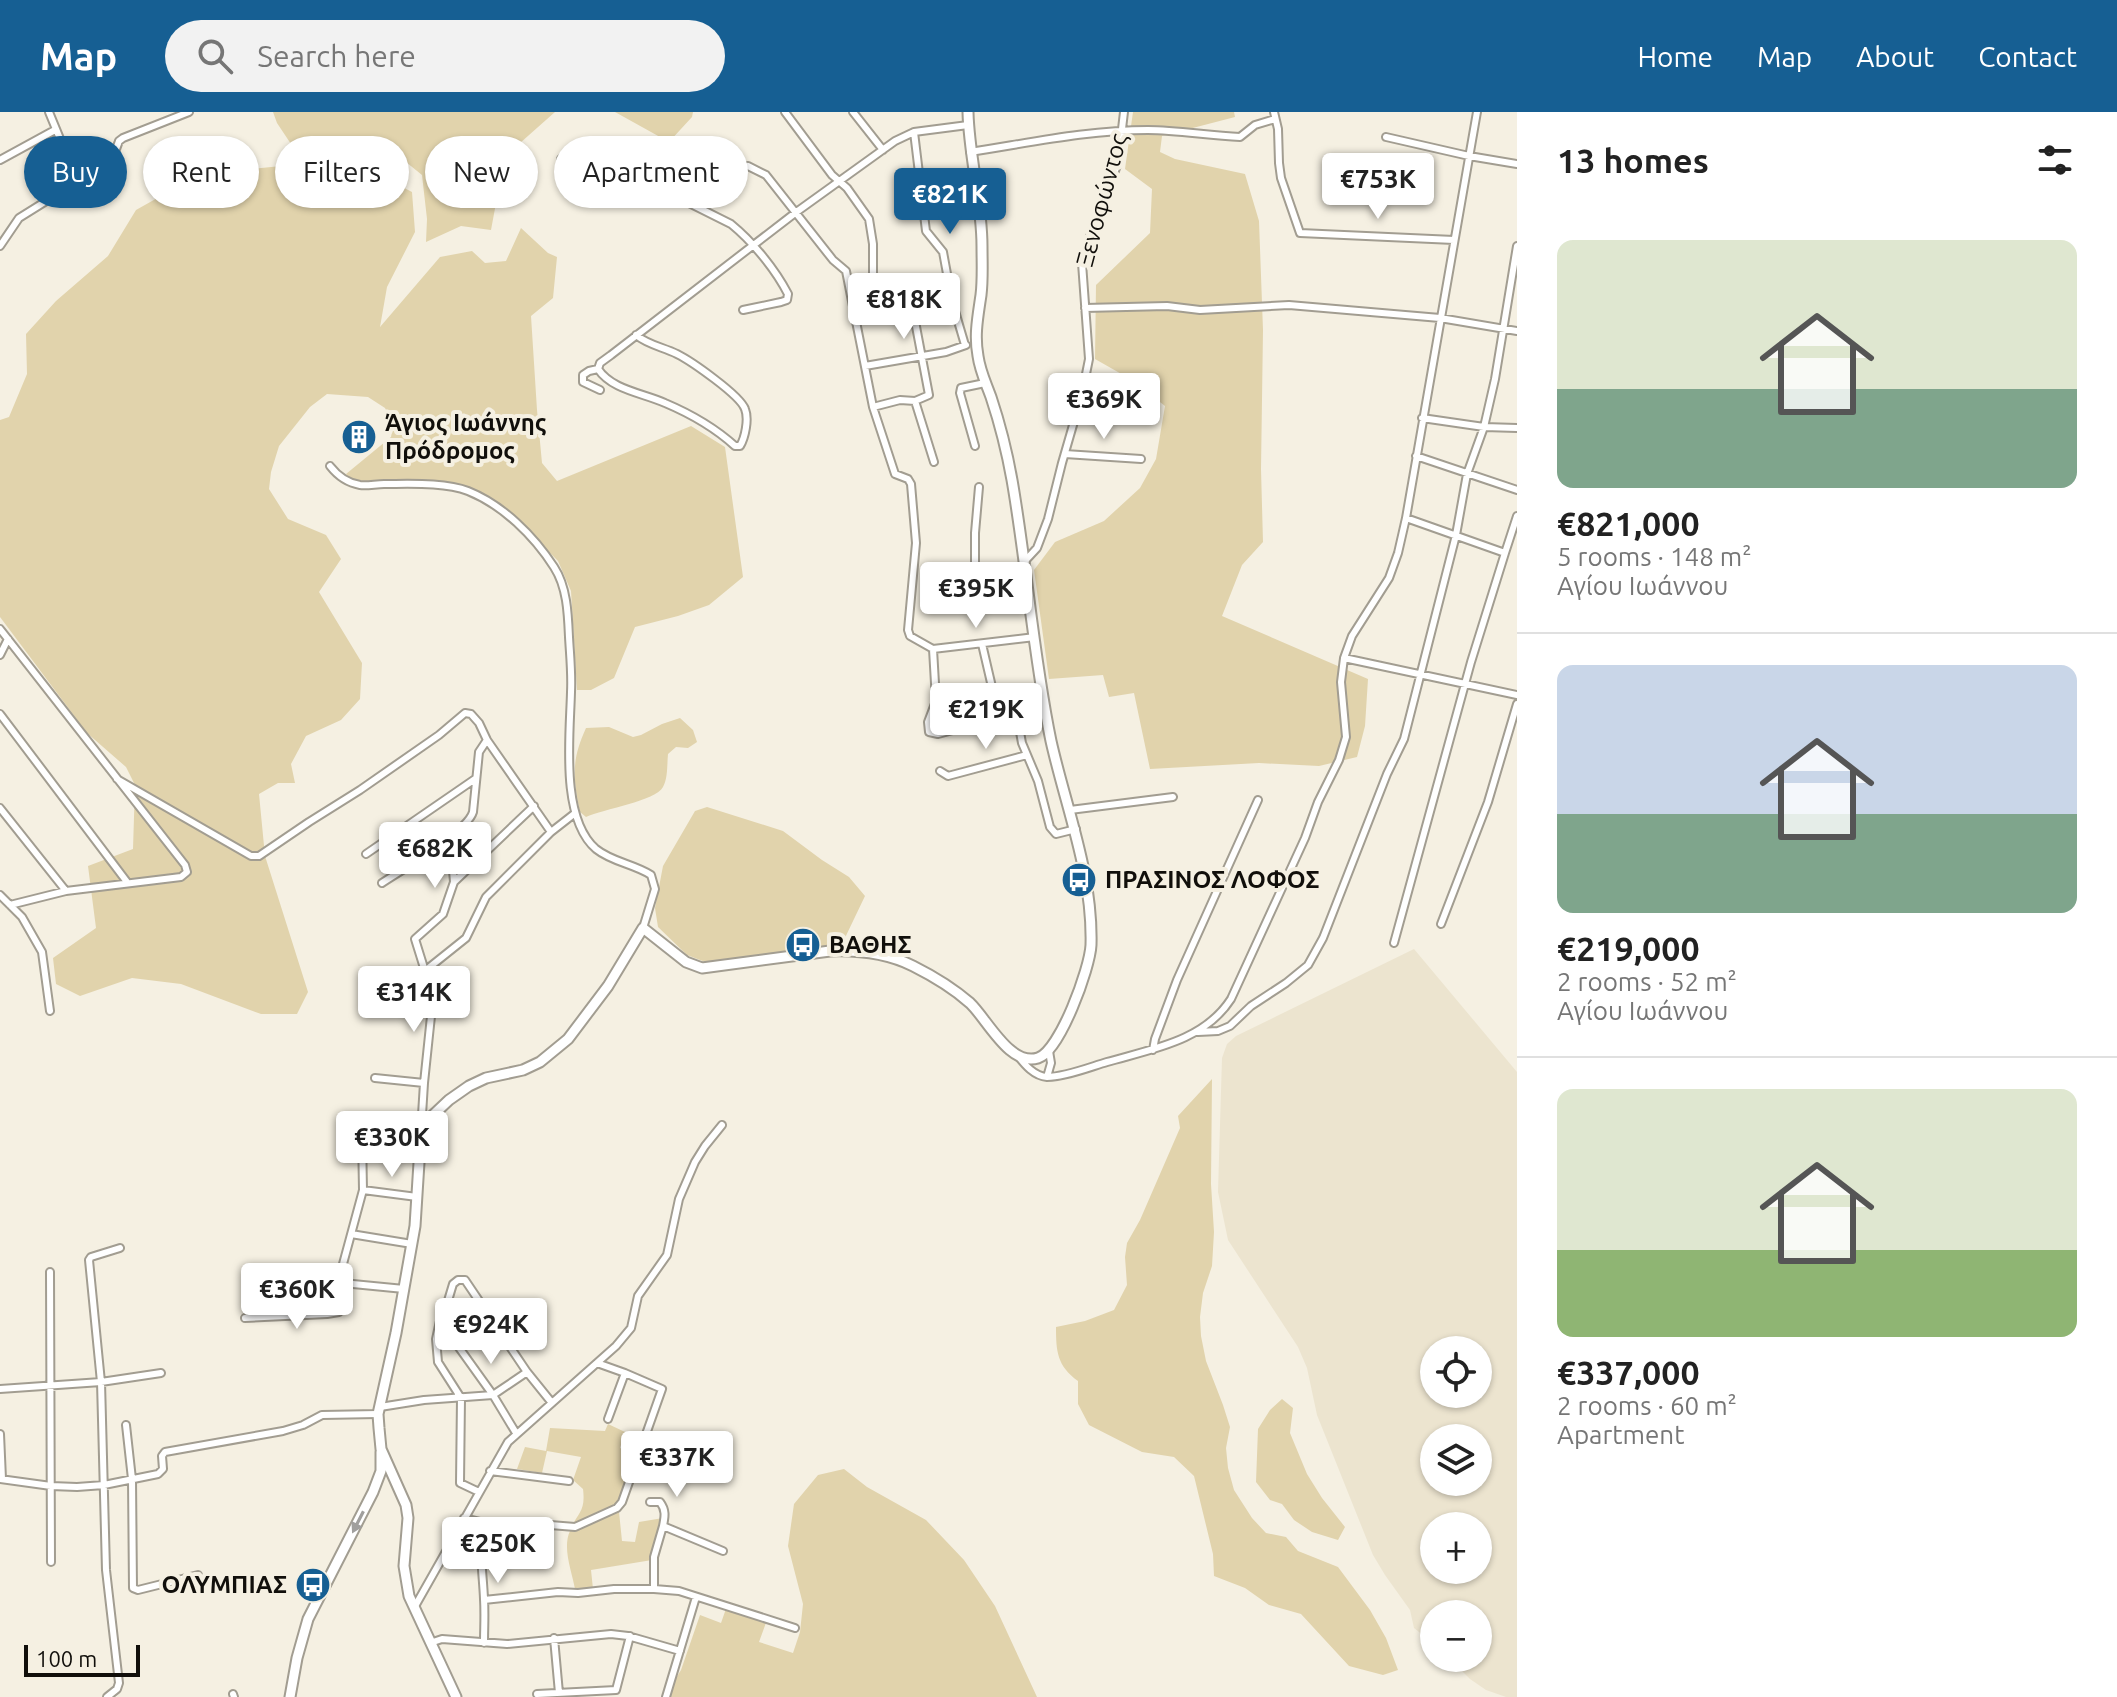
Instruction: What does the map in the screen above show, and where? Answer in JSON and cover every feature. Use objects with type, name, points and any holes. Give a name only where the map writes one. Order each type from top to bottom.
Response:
[{"type":"street","points":[[49,112],[58,136]]},
{"type":"street","points":[[127,136],[189,112]]},
{"type":"street","points":[[785,112],[869,219],[873,280]]},
{"type":"street","points":[[853,112],[883,150]]},
{"type":"street","points":[[968,112],[982,242],[976,340],[980,370],[1001,429],[1012,480],[1042,696],[1076,829],[1091,944],[1090,958],[1075,1000],[1049,1051],[1032,1059],[1018,1056]]},
{"type":"street","name":"Ξενοφώντος","points":[[1024,562],[1037,548],[1048,519],[1089,359],[1082,278],[1084,253],[1118,163],[1124,112]]},
{"type":"street","points":[[643,928],[686,962],[702,968],[830,951],[851,950],[892,957],[935,978],[969,1002],[1003,1043],[1033,1071],[1047,1077],[1153,1050],[1196,1032],[1224,1009],[1339,760],[1346,737],[1341,682],[1344,658],[1352,636],[1389,578],[1398,553],[1477,112]]},
{"type":"street","points":[[970,152],[1122,131],[1176,131],[1240,137],[1255,125],[1275,116],[1281,178],[1300,233],[1454,240]]},
{"type":"street","points":[[598,369],[600,363],[636,335],[895,141],[914,132],[968,125]]},
{"type":"street","points":[[0,160],[55,130]]},
{"type":"street","points":[[914,132],[926,231],[943,252],[952,301],[965,345]]},
{"type":"street","points":[[1386,137],[1517,164]]},
{"type":"street","points":[[748,166],[766,175],[833,260],[846,271],[873,407],[893,470],[911,484],[916,543],[910,636],[933,649],[1035,637]]},
{"type":"street","points":[[0,246],[19,218],[34,208]]},
{"type":"street","points":[[697,208],[731,224],[744,234],[788,294],[787,300],[743,310]]},
{"type":"street","points":[[1196,1032],[1218,1031],[1230,1026],[1251,1006],[1308,965],[1323,938],[1387,774],[1404,739],[1456,535],[1467,474],[1484,427],[1517,246]]},
{"type":"street","points":[[873,407],[900,400],[915,401],[929,395],[911,300],[911,285]]},
{"type":"street","points":[[1085,308],[1167,306],[1200,310],[1289,305],[1440,318],[1517,331]]},
{"type":"street","points":[[598,369],[610,381],[689,414],[714,428],[735,446],[740,446],[747,416],[742,404],[722,385],[680,355],[643,341],[636,335]]},
{"type":"street","points":[[865,366],[946,352],[976,340]]},
{"type":"street","points":[[598,369],[589,371],[581,378],[600,390]]},
{"type":"street","points":[[975,446],[960,393],[965,386],[985,383]]},
{"type":"street","points":[[915,401],[934,462]]},
{"type":"street","points":[[1076,412],[1124,419]]},
{"type":"street","points":[[1422,418],[1484,427],[1517,428]]},
{"type":"street","points":[[1065,454],[1141,459]]},
{"type":"street","points":[[1416,456],[1517,490]]},
{"type":"street","points":[[330,466],[337,474],[358,485],[427,483],[468,490],[506,513],[554,567],[564,588],[569,621],[570,778],[574,814],[595,849],[651,875],[655,889],[643,928],[608,986],[568,1039],[554,1053],[523,1070],[477,1081],[449,1100],[421,1131]]},
{"type":"street","points":[[979,487],[975,576],[1027,581]]},
{"type":"street","points":[[1394,943],[1465,685],[1517,516]]},
{"type":"street","points":[[1406,518],[1505,553]]},
{"type":"street","points":[[0,629],[185,865],[187,872],[181,877],[66,891],[10,905]]},
{"type":"street","points":[[0,655],[8,639]]},
{"type":"street","points":[[982,644],[992,687],[1016,724],[1038,781],[1052,831],[1056,834],[1076,829]]},
{"type":"street","points":[[933,649],[936,701],[928,722],[929,732],[938,734],[1008,715]]},
{"type":"street","points":[[1344,658],[1517,695]]},
{"type":"street","points":[[1441,924],[1488,802],[1517,704]]},
{"type":"street","points":[[117,779],[251,856],[259,856],[360,790],[465,713],[471,714],[479,723],[487,740],[551,832]]},
{"type":"street","points":[[0,714],[127,882]]},
{"type":"street","points":[[382,883],[471,821],[479,752],[487,740]]},
{"type":"street","points":[[940,771],[948,776],[1027,755]]},
{"type":"street","points":[[366,854],[475,779]]},
{"type":"street","points":[[1070,810],[1173,797]]},
{"type":"street","points":[[1153,1050],[1177,980],[1258,800]]},
{"type":"street","points":[[454,882],[534,806]]},
{"type":"street","points":[[0,808],[66,891]]},
{"type":"street","points":[[426,970],[466,938],[486,897],[551,832],[574,814]]},
{"type":"street","points":[[290,1697],[308,1619],[381,1471],[379,1410],[412,1244],[433,997],[415,939],[443,914],[454,882],[450,837]]},
{"type":"street","points":[[0,895],[22,917],[42,952],[50,1011]]},
{"type":"street","points":[[1047,1077],[1051,1063],[1049,1051]]},
{"type":"street","points":[[375,1078],[424,1083]]},
{"type":"street","points":[[414,1608],[508,1442],[597,1363],[631,1328],[638,1296],[667,1255],[675,1214],[695,1162],[722,1125]]},
{"type":"street","points":[[245,1318],[336,1314],[341,1307],[340,1275],[363,1190],[362,1135],[421,1131]]},
{"type":"street","points":[[363,1190],[417,1197]]},
{"type":"street","points":[[351,1234],[412,1244]]},
{"type":"street","points":[[107,1697],[119,1683],[106,1570],[101,1382],[89,1260],[120,1248]]},
{"type":"street","points":[[50,1272],[51,1562]]},
{"type":"street","points":[[312,1280],[404,1289]]},
{"type":"street","points":[[479,1492],[460,1483],[461,1398],[436,1354],[440,1321],[453,1284],[465,1280],[527,1372],[552,1403]]},
{"type":"street","points":[[440,1321],[516,1433]]},
{"type":"street","points":[[464,1518],[485,1524],[575,1527],[621,1506],[662,1389],[597,1363]]},
{"type":"street","points":[[0,1434],[1,1479],[51,1486],[104,1485],[162,1472],[165,1452],[283,1431],[322,1415],[379,1410],[424,1400],[493,1395],[527,1372]]},
{"type":"street","points":[[0,1389],[101,1382],[161,1373]]},
{"type":"street","points":[[608,1419],[625,1373]]},
{"type":"street","points":[[126,1425],[132,1479],[133,1588],[138,1590],[198,1575]]},
{"type":"street","points":[[381,1449],[406,1505],[405,1581],[414,1608],[456,1697]]},
{"type":"street","points":[[490,1471],[569,1481]]},
{"type":"street","points":[[650,1502],[660,1502],[665,1515],[654,1557],[654,1589]]},
{"type":"street","points":[[484,1643],[480,1558],[485,1524]]},
{"type":"street","points":[[663,1526],[723,1551]]},
{"type":"street","points":[[484,1600],[614,1589],[679,1591],[795,1628]]},
{"type":"street","points":[[666,1697],[696,1597]]},
{"type":"street","points":[[430,1643],[442,1639],[507,1644],[611,1634],[630,1636],[680,1651]]},
{"type":"street","points":[[537,1694],[616,1690],[630,1636]]},
{"type":"street","points":[[554,1638],[559,1693]]},
{"type":"shaded area","points":[[273,112],[555,112],[528,136],[425,136],[425,201],[422,175],[409,164],[409,136],[286,136]]},
{"type":"shaded area","points":[[615,112],[693,112],[675,136],[658,136]]},
{"type":"shaded area","points":[[1133,112],[1234,112],[1235,117],[1162,136],[1160,152],[1175,159],[1245,174],[1259,221],[1263,330],[1263,542],[1242,565],[1222,616],[1368,679],[1365,726],[1357,757],[1319,766],[1259,763],[1150,769],[1134,693],[1109,697],[1103,675],[1049,679],[1034,570],[1055,542],[1104,521],[1140,488],[1156,459],[1165,406],[1132,380],[1095,359],[1096,285],[1150,233],[1152,189],[1125,169]]},
{"type":"shaded area","points":[[275,167],[275,208],[409,208],[409,190],[412,192],[415,232],[387,287],[380,327],[440,257],[472,251],[485,263],[506,261],[521,228],[548,253],[557,257],[553,298],[531,316],[542,463],[557,481],[691,426],[725,447],[743,577],[709,605],[635,627],[614,678],[591,690],[577,690],[571,591],[558,561],[524,527],[492,502],[455,485],[352,482],[346,474],[391,437],[393,426],[385,408],[368,397],[327,394],[310,407],[279,446],[269,489],[288,519],[326,535],[341,559],[319,592],[362,663],[360,699],[341,720],[306,736],[291,764],[295,783],[278,783],[259,794],[265,856],[308,992],[297,1014],[261,1014],[181,984],[132,978],[80,996],[56,984],[53,958],[96,928],[88,866],[133,849],[135,785],[126,767],[87,733],[0,617],[0,420],[9,417],[27,374],[26,334],[56,301],[108,256],[136,210],[143,206],[259,208],[259,168]]},
{"type":"shaded area","points":[[426,208],[495,208],[491,230],[461,226],[426,242]]},
{"type":"shaded area","points":[[680,718],[693,730],[697,742],[688,748],[676,747],[668,754],[666,779],[658,792],[640,801],[586,817],[580,812],[575,770],[586,728],[609,727],[633,737]]},
{"type":"shaded area","points":[[707,807],[783,831],[849,877],[865,896],[843,942],[708,963],[687,955],[658,927],[655,908],[663,866],[695,811]]},
{"type":"shaded area","points":[[1414,949],[1517,1072],[1517,1697],[1506,1697],[1486,1690],[1463,1672],[1492,1672],[1492,1600],[1420,1600],[1420,1633],[1414,1628],[1410,1610],[1373,1555],[1317,1415],[1307,1368],[1298,1347],[1228,1240],[1218,1192],[1222,1058],[1227,1044],[1236,1036]]},
{"type":"shaded area","points":[[1212,1079],[1214,1232],[1212,1266],[1203,1293],[1200,1317],[1201,1336],[1206,1361],[1230,1427],[1226,1448],[1234,1490],[1266,1533],[1286,1537],[1298,1551],[1338,1567],[1370,1610],[1386,1638],[1398,1670],[1383,1675],[1349,1666],[1301,1614],[1269,1605],[1245,1588],[1214,1576],[1213,1554],[1194,1476],[1174,1457],[1142,1452],[1089,1425],[1078,1404],[1078,1381],[1066,1370],[1059,1357],[1056,1327],[1114,1310],[1127,1285],[1127,1243],[1180,1128],[1178,1116]]},
{"type":"shaded area","points":[[1282,1399],[1293,1408],[1290,1433],[1307,1474],[1345,1527],[1338,1540],[1312,1532],[1294,1520],[1282,1504],[1270,1500],[1256,1482],[1258,1429],[1270,1410]]},
{"type":"shaded area","points":[[608,1424],[625,1432],[620,1448],[636,1455],[618,1502],[622,1541],[635,1542],[639,1522],[663,1518],[652,1560],[591,1570],[593,1589],[575,1589],[567,1545],[583,1503],[583,1489],[573,1480],[581,1457],[547,1451],[542,1473],[517,1469],[525,1447],[546,1451],[550,1428],[605,1431]]},
{"type":"shaded area","points":[[844,1469],[867,1487],[926,1520],[964,1560],[995,1606],[1037,1697],[671,1697],[673,1683],[681,1670],[700,1615],[721,1623],[728,1603],[767,1620],[759,1642],[793,1653],[800,1632],[803,1604],[788,1546],[794,1504],[818,1475]]},
{"type":"place","name":"Άγιος Ιωάννης Πρόδρομος","points":[[359,437]]},
{"type":"place","name":"ΠΡΑΣΙΝΟΣ ΛΟΦΟΣ","points":[[1079,880]]},
{"type":"place","name":"ΒΑΘΗΣ","points":[[803,945]]},
{"type":"place","name":"ΟΛΥΜΠΙΑΣ","points":[[313,1585]]}]
